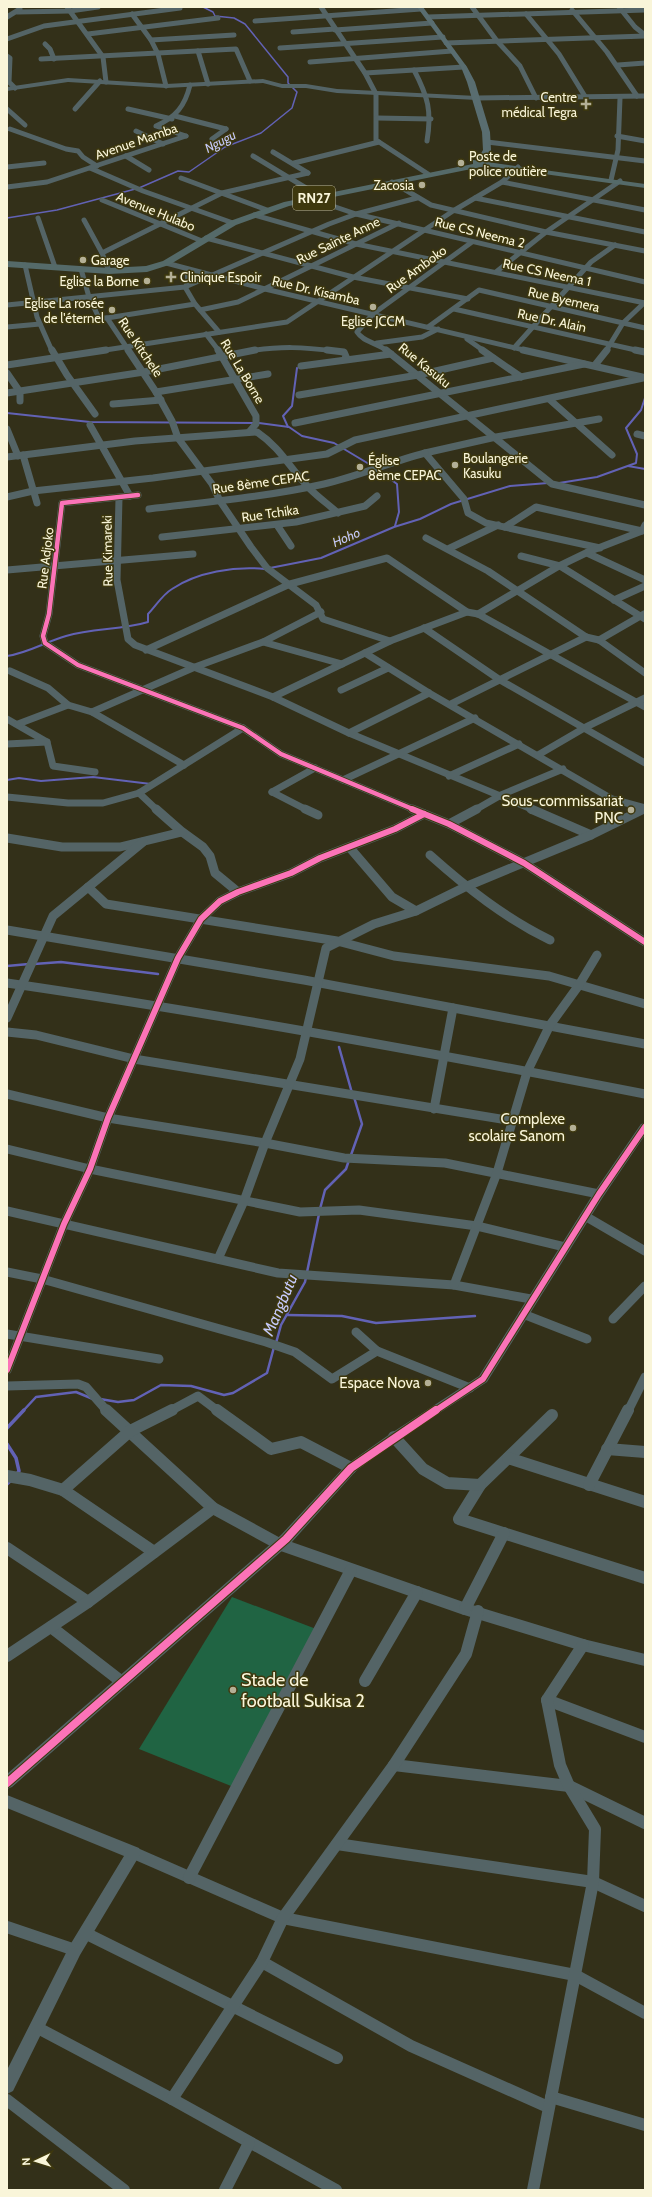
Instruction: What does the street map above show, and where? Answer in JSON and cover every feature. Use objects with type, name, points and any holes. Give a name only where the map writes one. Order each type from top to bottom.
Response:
[{"type":"main road","points":[[421,8],[464,66],[477,98],[487,142],[487,150],[479,164]]},
{"type":"main road","name":"RN27","points":[[7,264],[109,271],[139,270],[166,262],[233,223],[267,210],[321,197],[479,164],[645,186]]},
{"type":"street","points":[[7,17],[17,12],[22,7]]},
{"type":"street","points":[[17,12],[98,7]]},
{"type":"street","points":[[321,7],[335,30],[347,44],[376,94],[376,140],[428,174]]},
{"type":"street","points":[[472,7],[497,41],[520,66],[536,98]]},
{"type":"street","points":[[569,7],[598,38],[618,65],[637,96]]},
{"type":"street","points":[[7,39],[44,26],[180,8]]},
{"type":"street","points":[[255,21],[326,17],[421,8]]},
{"type":"street","points":[[69,9],[103,57],[103,82],[75,109]]},
{"type":"street","points":[[620,9],[635,27],[645,36]]},
{"type":"street","points":[[293,32],[335,30],[479,16],[620,9],[645,10]]},
{"type":"street","points":[[132,14],[151,40],[158,54],[166,86]]},
{"type":"street","points":[[526,14],[549,39],[569,67],[586,98]]},
{"type":"street","points":[[88,34],[142,29],[218,18]]},
{"type":"street","points":[[151,40],[234,35]]},
{"type":"street","points":[[280,48],[445,40],[497,41],[645,36]]},
{"type":"street","points":[[45,44],[50,49],[54,60]]},
{"type":"street","points":[[41,59],[54,60],[236,49],[250,81]]},
{"type":"street","points":[[198,51],[208,84]]},
{"type":"street","points":[[310,62],[452,51]]},
{"type":"street","points":[[7,56],[10,58],[9,82],[15,88]]},
{"type":"street","points":[[618,65],[645,63]]},
{"type":"street","points":[[365,73],[464,66]]},
{"type":"street","points":[[414,70],[428,96],[431,119],[427,141]]},
{"type":"street","points":[[7,89],[63,80],[166,86],[263,81],[288,86],[376,94],[477,98],[620,98],[645,96]]},
{"type":"street","name":"Avenue Mamba","points":[[7,187],[47,182],[186,136],[153,126],[173,117],[187,102],[190,85]]},
{"type":"street","points":[[496,272],[546,232],[593,200],[615,181],[619,158],[618,136],[620,98]]},
{"type":"street","points":[[7,109],[25,125],[8,129]]},
{"type":"street","points":[[128,109],[226,129],[212,139]]},
{"type":"street","points":[[377,118],[431,119]]},
{"type":"street","points":[[8,129],[66,149],[78,151],[83,157],[97,166]]},
{"type":"street","points":[[143,129],[136,131],[163,144]]},
{"type":"street","points":[[618,136],[645,141]]},
{"type":"street","points":[[294,163],[379,142]]},
{"type":"street","points":[[487,142],[645,161]]},
{"type":"street","points":[[102,252],[222,193],[308,173],[274,152]]},
{"type":"street","points":[[126,156],[149,170]]},
{"type":"street","points":[[253,156],[286,178],[321,197]]},
{"type":"street","points":[[7,167],[44,163]]},
{"type":"street","points":[[90,168],[143,191],[233,223]]},
{"type":"street","points":[[7,366],[56,356],[126,347],[287,322],[453,211],[502,182],[518,168]]},
{"type":"street","points":[[181,178],[267,210]]},
{"type":"street","points":[[392,182],[431,205],[546,232],[645,251]]},
{"type":"street","points":[[502,182],[645,210]]},
{"type":"street","points":[[7,306],[33,302],[185,287],[213,276],[309,232],[356,214],[417,198]]},
{"type":"street","points":[[475,198],[645,232]]},
{"type":"street","name":"Rue CS Neema 2","points":[[312,199],[356,214],[426,229],[472,242],[645,282]]},
{"type":"street","name":"Avenue Hulabo","points":[[102,200],[204,240],[353,277],[409,288]]},
{"type":"street","name":"Rue CS Neema 1","points":[[254,215],[309,232],[356,244],[645,303]]},
{"type":"street","points":[[38,218],[55,267]]},
{"type":"street","points":[[84,220],[102,252],[109,271]]},
{"type":"street","name":"Rue Sainte Anne","points":[[200,310],[238,302],[309,265],[399,223]]},
{"type":"street","name":"Rue Amboko","points":[[374,314],[472,242]]},
{"type":"street","points":[[514,348],[534,328],[550,307],[591,262],[615,245]]},
{"type":"street","name":"Rue Dr. Kisamba","points":[[166,262],[187,269],[265,289],[514,348],[592,364],[644,378]]},
{"type":"street","points":[[25,265],[33,302],[40,324],[71,384],[95,414]]},
{"type":"street","name":"Rue Kitchele","points":[[81,269],[89,297],[99,318],[107,318],[144,372],[172,421],[178,438],[212,484],[220,501],[268,569],[316,605],[323,619],[390,641]]},
{"type":"street","points":[[185,287],[188,283],[187,269]]},
{"type":"street","name":"Rue La Borne","points":[[185,287],[195,304],[219,332]]},
{"type":"street","points":[[409,288],[468,299]]},
{"type":"street","name":"Rue Byemera","points":[[468,299],[479,290],[645,328]]},
{"type":"street","points":[[428,327],[468,299]]},
{"type":"street","points":[[295,423],[592,364],[612,344],[623,323],[645,303]]},
{"type":"street","points":[[107,318],[195,304]]},
{"type":"street","name":"Rue Dr. Alain","points":[[454,309],[645,352]]},
{"type":"street","name":"Rue Kasuku","points":[[374,314],[357,332],[364,340],[377,343],[496,437],[551,483],[645,505]]},
{"type":"street","points":[[7,327],[40,324]]},
{"type":"street","points":[[377,343],[422,337],[438,329]]},
{"type":"street","name":"Rue La Borne","points":[[206,334],[222,355],[236,378],[256,423],[250,432]]},
{"type":"street","name":"Rue Dr. Kisamba","points":[[462,336],[521,377]]},
{"type":"street","points":[[7,393],[144,372],[222,355],[280,346],[298,346],[344,352],[346,359]]},
{"type":"street","points":[[301,366],[391,354]]},
{"type":"street","points":[[299,395],[418,375],[493,358]]},
{"type":"street","points":[[7,373],[20,392],[20,400]]},
{"type":"street","points":[[156,392],[268,374]]},
{"type":"street","points":[[7,496],[33,491],[153,478],[327,454],[356,440],[467,414],[549,400],[644,378]]},
{"type":"street","points":[[113,404],[161,400]]},
{"type":"street","points":[[549,400],[612,455]]},
{"type":"street","points":[[599,419],[496,437],[425,453],[465,500],[468,513],[476,518],[502,526],[600,548]]},
{"type":"street","points":[[90,425],[130,496]]},
{"type":"street","points":[[7,429],[9,430],[21,456],[37,503]]},
{"type":"street","points":[[7,458],[135,441],[257,432],[266,438],[288,460],[309,488],[338,513]]},
{"type":"street","points":[[637,434],[645,436]]},
{"type":"street","name":"Rue 8ème CEPAC","points":[[149,509],[220,501],[309,488],[378,469],[385,464],[425,453]]},
{"type":"street","name":"Rue Kimareki","points":[[91,500],[138,495]]},
{"type":"street","name":"Rue Tchika","points":[[162,537],[277,525],[366,506],[377,496]]},
{"type":"street","name":"Rue Kimareki","points":[[119,498],[117,580],[128,639],[146,650]]},
{"type":"street","name":"Rue Adjoko","points":[[91,500],[62,503],[49,614],[43,636],[47,644],[78,665],[145,690]]},
{"type":"street","points":[[450,548],[502,526],[536,507],[644,529]]},
{"type":"street","points":[[277,525],[291,546]]},
{"type":"street","points":[[478,614],[517,589],[560,566],[644,529]]},
{"type":"street","points":[[426,538],[450,548],[517,589],[586,637],[599,640],[645,673]]},
{"type":"street","points":[[587,553],[645,580]]},
{"type":"street","points":[[7,570],[117,562],[193,554]]},
{"type":"street","points":[[521,556],[560,566],[643,617]]},
{"type":"street","points":[[146,650],[290,584],[387,558],[467,612],[478,614],[645,707]]},
{"type":"street","points":[[614,600],[645,586]]},
{"type":"street","points":[[92,712],[195,667],[263,642],[320,612]]},
{"type":"street","points":[[273,697],[390,641],[467,612]]},
{"type":"street","points":[[599,640],[643,617]]},
{"type":"street","points":[[424,628],[500,680],[586,727],[645,763]]},
{"type":"street","points":[[451,704],[586,637]]},
{"type":"street","points":[[263,642],[342,664]]},
{"type":"street","points":[[146,650],[273,697],[349,733],[449,776],[473,783],[590,835]]},
{"type":"street","points":[[365,654],[429,693],[451,704],[612,799],[645,808]]},
{"type":"street","points":[[341,690],[388,668]]},
{"type":"street","points":[[10,671],[48,688],[68,705],[92,712],[184,765]]},
{"type":"street","points":[[145,690],[243,728],[281,754],[449,824],[524,863],[645,942]]},
{"type":"street","points":[[349,733],[429,693]]},
{"type":"street","points":[[538,755],[586,727],[645,698]]},
{"type":"street","points":[[18,724],[68,705]]},
{"type":"street","points":[[343,780],[475,718]]},
{"type":"street","points":[[7,719],[47,742],[53,766],[95,772]]},
{"type":"street","points":[[7,797],[68,804],[103,803],[139,793],[243,728]]},
{"type":"street","points":[[7,744],[47,742]]},
{"type":"street","points":[[449,776],[519,744]]},
{"type":"street","points":[[315,768],[272,792],[318,815]]},
{"type":"street","points":[[449,824],[501,796],[563,769]]},
{"type":"street","points":[[139,793],[182,832],[201,843],[212,859],[215,873],[238,892]]},
{"type":"street","points":[[218,1259],[244,1201],[265,1143],[300,1059],[305,1032],[326,948],[337,941],[374,924],[416,911],[465,887],[590,835],[645,808]]},
{"type":"street","points":[[7,1370],[64,1224],[90,1169],[108,1118],[178,958],[201,919],[220,901],[238,892],[291,873],[320,858],[350,848],[395,829],[424,814]]},
{"type":"street","points":[[7,839],[62,847],[120,847],[182,832]]},
{"type":"street","points":[[7,1018],[20,986],[53,916],[143,842]]},
{"type":"street","points":[[350,848],[392,898],[416,911]]},
{"type":"street","points":[[430,855],[465,887],[528,930],[550,940]]},
{"type":"street","points":[[88,887],[106,904],[337,941],[394,956],[549,976],[645,1004]]},
{"type":"street","points":[[7,930],[43,938],[178,958],[550,1025],[645,1044]]},
{"type":"street","points":[[454,1285],[497,1173],[527,1072],[550,1025],[579,985],[597,955]]},
{"type":"street","points":[[7,983],[158,1005],[305,1032],[444,1055],[645,1094]]},
{"type":"street","points":[[434,1109],[452,1008]]},
{"type":"street","points":[[7,1032],[36,1035],[134,1059],[512,1121]]},
{"type":"street","points":[[7,1094],[108,1118],[265,1143],[344,1158],[445,1162],[599,1194]]},
{"type":"street","points":[[7,1783],[286,1539],[352,1468],[394,1437],[483,1379],[531,1299],[599,1194],[645,1129]]},
{"type":"street","points":[[7,1149],[90,1169],[300,1212],[359,1210],[476,1226],[565,1247]]},
{"type":"street","points":[[7,1211],[278,1273],[454,1285],[531,1299]]},
{"type":"street","points":[[585,1216],[645,1251]]},
{"type":"street","points":[[7,1272],[42,1279],[266,1342],[295,1352],[332,1379],[377,1351]]},
{"type":"street","points":[[613,1318],[645,1286]]},
{"type":"street","points":[[523,1314],[587,1339]]},
{"type":"street","points":[[356,1332],[377,1351],[470,1388]]},
{"type":"street","points":[[7,1334],[159,1360]]},
{"type":"street","points":[[589,1485],[645,1377]]},
{"type":"street","points":[[7,1386],[78,1384],[86,1387],[96,1399],[213,1508],[279,1544],[465,1609],[478,1611],[583,1644],[645,1660]]},
{"type":"street","points":[[63,1490],[130,1431],[198,1396],[271,1449],[301,1442],[352,1468]]},
{"type":"street","points":[[552,1416],[480,1485],[459,1519],[645,1578]]},
{"type":"street","points":[[394,1437],[423,1469],[447,1483],[480,1485]]},
{"type":"street","points":[[608,1449],[645,1452]]},
{"type":"street","points":[[508,1458],[645,1502]]},
{"type":"street","points":[[12,1477],[63,1490],[154,1552]]},
{"type":"street","points":[[9,1651],[51,1627],[88,1602],[213,1508]]},
{"type":"street","points":[[465,1609],[504,1534]]},
{"type":"street","points":[[7,1548],[88,1602]]},
{"type":"street","points":[[189,1878],[351,1570]]},
{"type":"street","points":[[365,1681],[417,1592]]},
{"type":"street","points":[[172,2099],[231,2007],[262,1962],[283,1918],[394,1765],[466,1654],[478,1611]]},
{"type":"street","points":[[51,1627],[122,1682]]},
{"type":"street","points":[[533,2190],[593,1882],[595,1828],[569,1786],[560,1765],[547,1700],[583,1644]]},
{"type":"street","points":[[547,1700],[645,1737]]},
{"type":"street","points":[[394,1765],[569,1786],[645,1823]]},
{"type":"street","points":[[7,1801],[134,1853],[283,1918],[575,1975],[645,2013]]},
{"type":"street","points":[[337,1844],[593,1882],[645,1906]]},
{"type":"street","points":[[7,2086],[75,1950],[134,1853]]},
{"type":"street","points":[[7,1927],[75,1950]]},
{"type":"street","points":[[85,1933],[231,2007],[337,2058]]},
{"type":"street","points":[[262,1962],[411,2046],[549,2102],[645,2125]]},
{"type":"street","points":[[36,2027],[172,2099],[336,2190]]},
{"type":"street","points":[[7,2100],[124,2190]]},
{"type":"street","points":[[225,2190],[249,2143]]},
{"type":"green space","name":"Stade de football Sukisa 2","points":[[232,1597],[324,1632],[236,1788],[139,1749]]},
{"type":"waterway","name":"Ngugu","points":[[7,218],[57,210],[139,188],[178,171],[189,172],[225,147],[261,133],[292,108],[297,92],[288,83],[288,77],[245,24],[234,18],[215,16],[213,12],[203,7]]},
{"type":"waterway","points":[[288,427],[283,416],[292,406],[297,368]]},
{"type":"waterway","name":"Hoho","points":[[559,483],[597,477],[636,463],[637,454],[626,428],[641,410],[645,398]]},
{"type":"waterway","points":[[7,413],[90,422],[259,423],[288,427]]},
{"type":"waterway","points":[[288,427],[302,436],[334,443],[374,467]]},
{"type":"waterway","points":[[628,466],[645,469]]},
{"type":"waterway","points":[[378,470],[397,484],[399,512],[395,526]]},
{"type":"waterway","name":"Hoho","points":[[270,568],[321,558],[394,527],[420,519],[451,504],[510,486],[548,483]]},
{"type":"waterway","name":"Hoho","points":[[7,656],[15,655],[58,638],[76,633],[138,625],[148,622],[148,614],[165,594],[193,578],[205,574],[241,568],[265,569]]},
{"type":"waterway","points":[[7,780],[19,778],[41,781],[93,777],[151,784]]},
{"type":"waterway","points":[[34,964],[61,962],[158,974]]},
{"type":"waterway","points":[[7,966],[29,964]]},
{"type":"waterway","name":"Mangbutu","points":[[339,1047],[352,1093]]},
{"type":"waterway","name":"Mangbutu","points":[[351,1155],[362,1124],[354,1097]]},
{"type":"waterway","name":"Mangbutu","points":[[320,1209],[325,1190],[346,1169],[349,1160]]},
{"type":"waterway","name":"Mangbutu","points":[[276,1343],[281,1325],[305,1282],[319,1214]]},
{"type":"waterway","points":[[287,1315],[342,1316],[376,1323],[475,1316]]},
{"type":"waterway","name":"Mangbutu","points":[[100,1399],[118,1402],[134,1400],[161,1385],[191,1386],[224,1395],[233,1393],[267,1373],[274,1347]]},
{"type":"waterway","name":"Mangbutu","points":[[23,1411],[36,1397],[76,1392],[93,1399]]},
{"type":"waterway","name":"Mangbutu","points":[[7,1428],[24,1410]]},
{"type":"waterway","name":"Mangbutu","points":[[7,1444],[16,1458],[19,1471],[17,1474]]},
{"type":"waterway","name":"Mangbutu","points":[[7,1484],[11,1480]]},
{"type":"cycle path","points":[[138,495],[62,503],[49,614],[43,636],[45,643],[78,665],[243,728],[281,754],[449,824],[524,863],[645,942]]},
{"type":"cycle path","points":[[7,1370],[64,1224],[90,1169],[108,1118],[178,958],[201,919],[220,901],[238,892],[291,873],[320,858],[350,848],[395,829],[424,814]]},
{"type":"cycle path","points":[[7,1783],[286,1539],[351,1468],[394,1437],[483,1379],[599,1194],[645,1127]]},
{"type":"place","name":"Centre médical Tegra","points":[[586,104]]},
{"type":"place","name":"Poste de police routière","points":[[461,163]]},
{"type":"place","name":"Zacosia","points":[[422,185]]},
{"type":"place","name":"Garage","points":[[83,260]]},
{"type":"place","name":"Clinique Espoir","points":[[171,277]]},
{"type":"place","name":"Eglise la Borne","points":[[147,281]]},
{"type":"place","name":"Eglise JCCM","points":[[373,307]]},
{"type":"place","name":"Eglise La rosée de l'éternel","points":[[112,310]]},
{"type":"place","name":"Boulangerie Kasuku","points":[[455,465]]},
{"type":"place","name":"Église 8ème CEPAC","points":[[360,467]]},
{"type":"place","name":"Sous-commissariat PNC","points":[[631,810]]},
{"type":"place","name":"Complexe scolaire Sanom","points":[[573,1128]]},
{"type":"place","name":"Espace Nova","points":[[428,1383]]},
{"type":"place","name":"Stade de football Sukisa 2","points":[[233,1690]]}]
